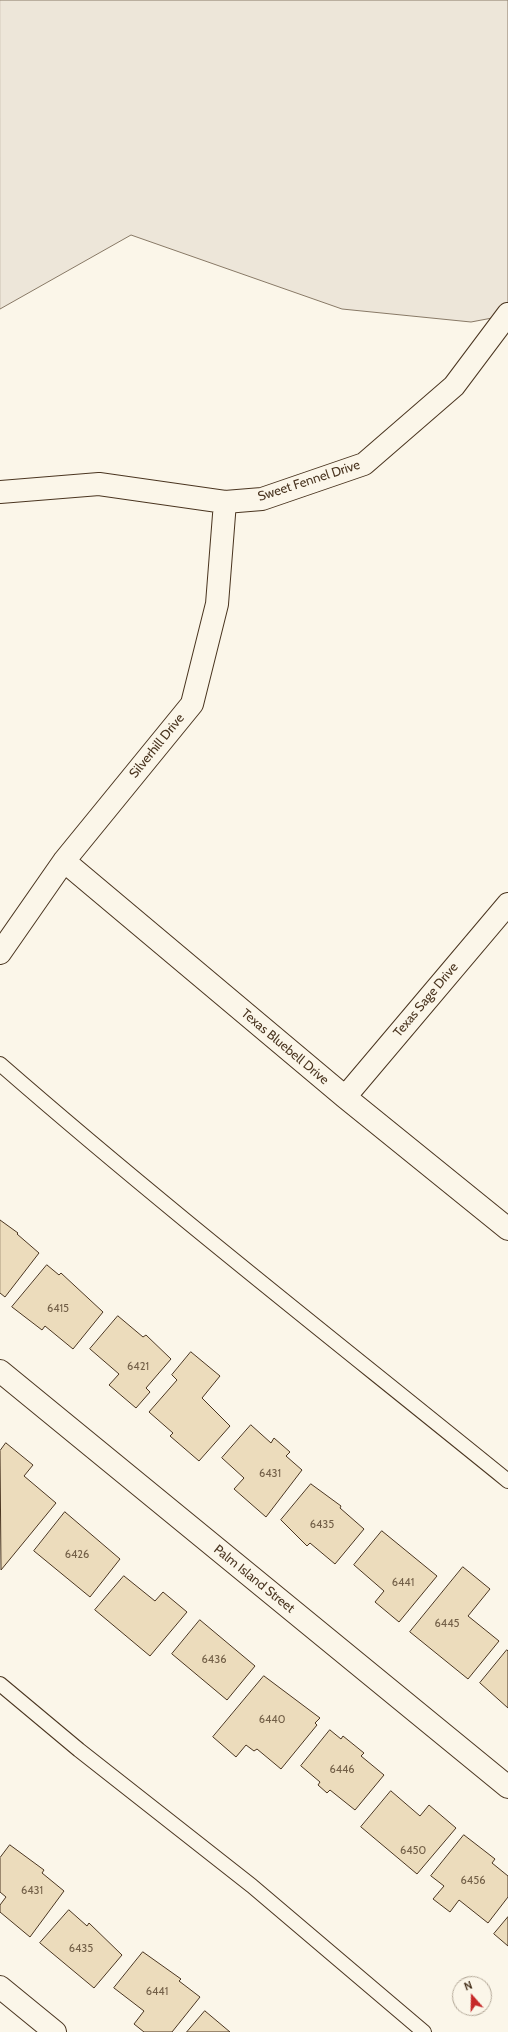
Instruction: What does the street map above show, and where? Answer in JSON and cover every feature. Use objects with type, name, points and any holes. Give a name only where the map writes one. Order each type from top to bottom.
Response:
[{"type":"street","name":"Sweet Fennel Drive","points":[[0,492],[99,484],[224,502],[262,499],[364,464],[454,386],[508,314]]},
{"type":"street","name":"Silverhill Drive","points":[[0,953],[64,861],[192,704],[217,604],[224,502]]},
{"type":"street","name":"Texas Bluebell Drive","points":[[64,861],[345,1097],[508,1230]]},
{"type":"street","name":"Texas Sage Drive","points":[[345,1097],[508,904]]},
{"type":"street","name":"Palm Island Street","points":[[0,1371],[508,1787]]},
{"type":"street","points":[[0,1987],[55,2032]]},
{"type":"lane","points":[[0,1064],[201,1232],[508,1481]]},
{"type":"lane","points":[[0,1684],[79,1750],[252,1886],[424,2032]]},
{"type":"shaded area","points":[[0,0],[508,0],[508,315],[471,322],[342,309],[131,235],[0,309]]},
{"type":"building","points":[[0,1220],[18,1233],[17,1234],[39,1253],[5,1297],[0,1293]]},
{"type":"building","points":[[47,1265],[59,1275],[61,1273],[103,1312],[73,1349],[45,1326],[42,1330],[12,1307]]},
{"type":"building","points":[[118,1316],[143,1337],[146,1335],[171,1359],[146,1388],[150,1392],[136,1408],[109,1385],[119,1374],[90,1349]]},
{"type":"building","points":[[191,1352],[220,1376],[202,1398],[230,1426],[199,1461],[170,1436],[173,1433],[149,1412],[177,1380],[172,1375]]},
{"type":"building","points":[[251,1425],[271,1443],[274,1438],[290,1452],[286,1456],[302,1470],[266,1517],[234,1489],[244,1478],[222,1458]]},
{"type":"building","points":[[6,1443],[33,1465],[24,1476],[56,1503],[1,1570],[0,1451]]},
{"type":"building","points":[[311,1484],[341,1506],[340,1508],[364,1529],[335,1564],[310,1543],[307,1546],[281,1520]]},
{"type":"building","points":[[65,1512],[120,1559],[90,1597],[34,1551]]},
{"type":"building","points":[[382,1531],[437,1576],[399,1622],[375,1602],[384,1591],[354,1565]]},
{"type":"building","points":[[463,1567],[490,1589],[468,1616],[499,1641],[468,1679],[410,1632]]},
{"type":"building","points":[[124,1576],[155,1601],[163,1592],[187,1612],[150,1656],[95,1610]]},
{"type":"building","points":[[200,1620],[255,1666],[227,1700],[172,1654]]},
{"type":"building","points":[[507,1650],[508,1651],[508,1708],[480,1683]]},
{"type":"building","points":[[264,1676],[320,1718],[315,1723],[317,1725],[281,1769],[257,1749],[254,1751],[246,1745],[236,1757],[213,1737]]},
{"type":"building","points":[[330,1730],[341,1739],[343,1736],[364,1753],[361,1756],[384,1775],[355,1810],[330,1790],[327,1793],[318,1785],[320,1782],[301,1766]]},
{"type":"building","points":[[391,1791],[420,1816],[429,1805],[456,1828],[417,1874],[361,1827]]},
{"type":"building","points":[[464,1835],[495,1859],[492,1863],[508,1876],[508,1897],[488,1923],[459,1900],[450,1912],[433,1899],[444,1886],[431,1876]]},
{"type":"building","points":[[10,1845],[44,1870],[42,1873],[64,1891],[30,1937],[0,1912],[0,1905],[6,1897],[0,1892],[0,1858]]},
{"type":"building","points":[[69,1910],[87,1926],[89,1923],[122,1955],[94,1988],[40,1943]]},
{"type":"building","points":[[508,1917],[508,1946],[494,1934]]},
{"type":"building","points":[[143,1952],[181,1979],[179,1981],[200,1997],[172,2032],[144,2032],[134,2024],[144,2011],[114,1988]]},
{"type":"building","points":[[205,2011],[230,2032],[187,2032]]}]
